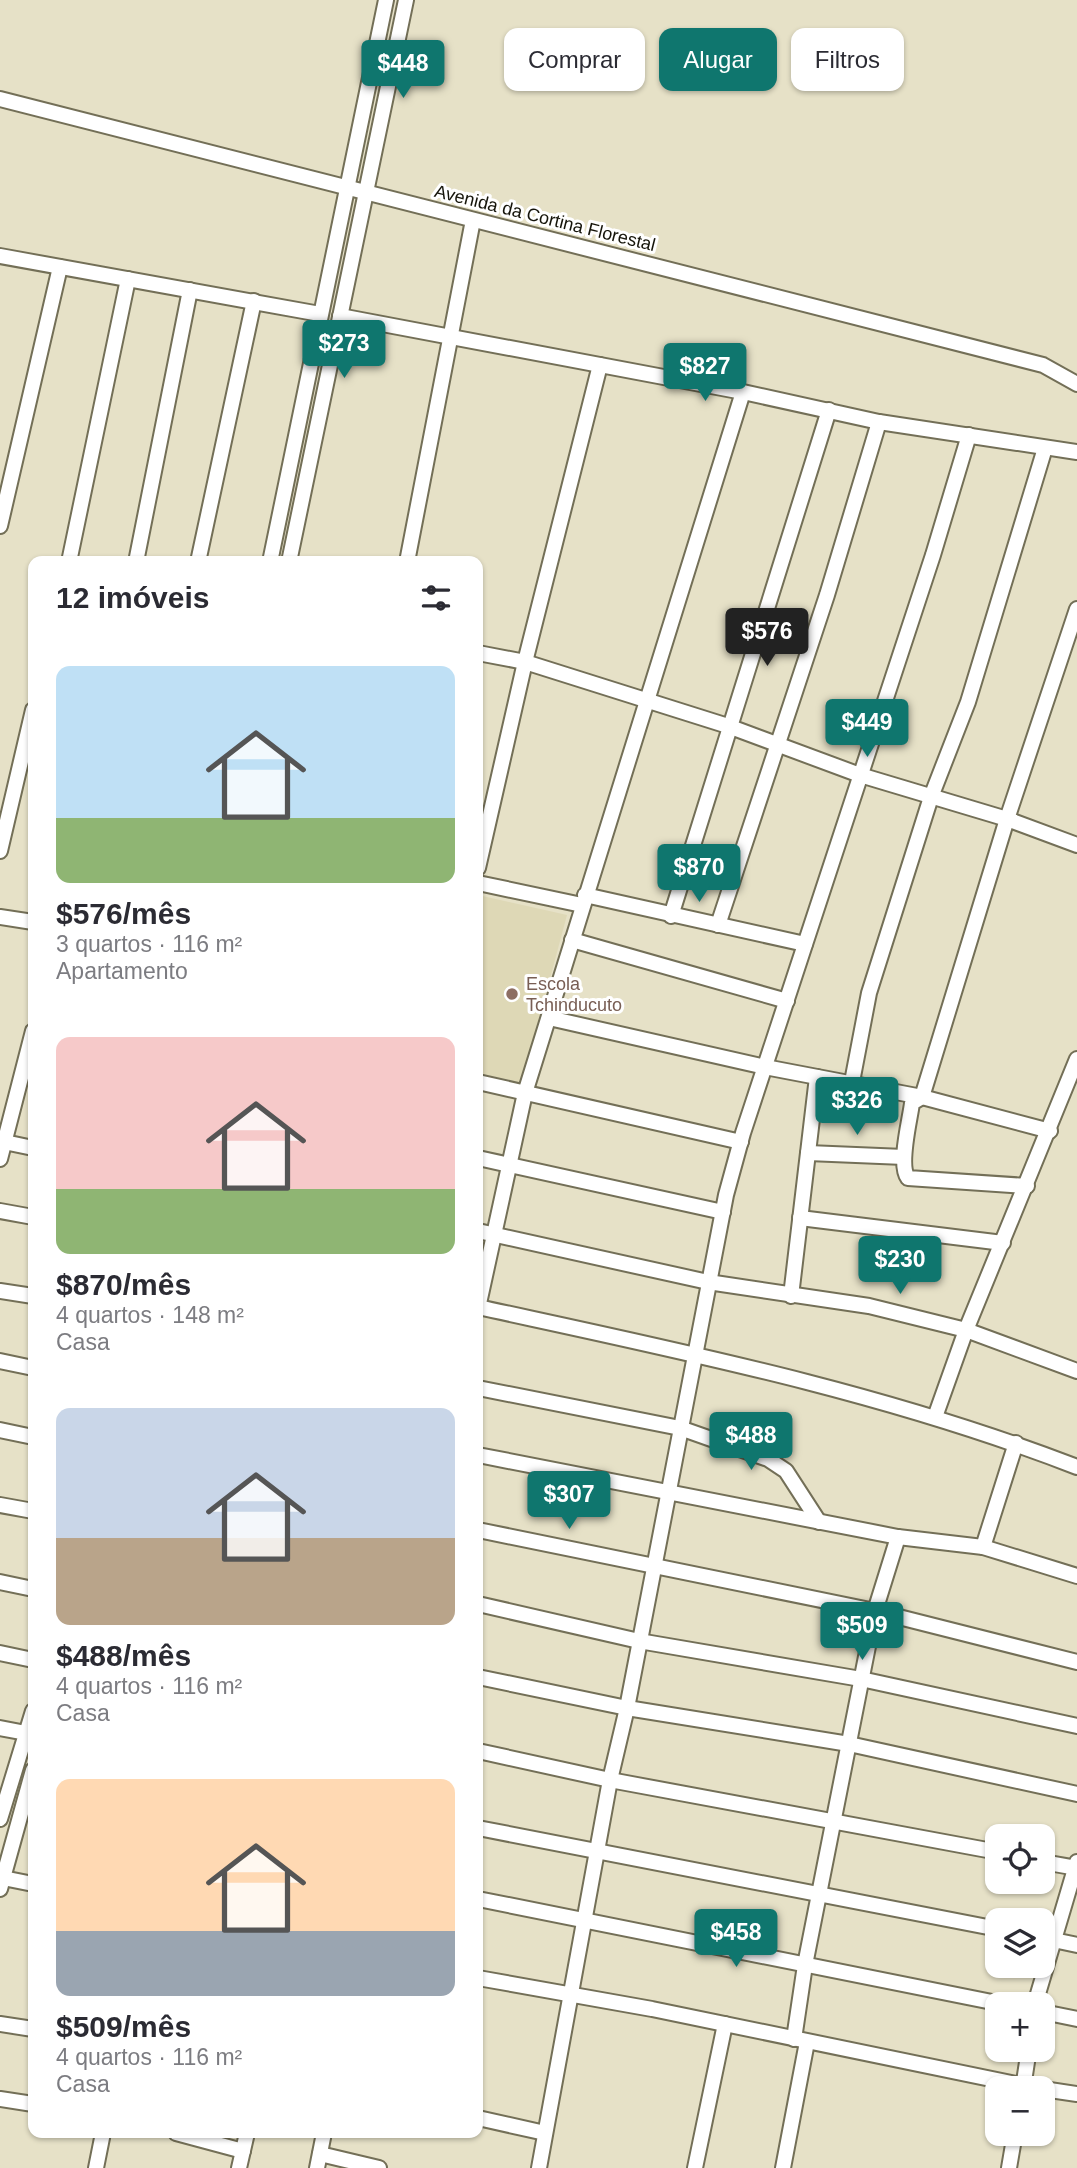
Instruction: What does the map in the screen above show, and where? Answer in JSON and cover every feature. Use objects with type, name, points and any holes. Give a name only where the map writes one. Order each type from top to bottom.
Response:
[{"type":"street","points":[[271,556],[386,0]]},
{"type":"street","points":[[290,556],[406,0]]},
{"type":"street","name":"Avenida da Cortina Florestal","points":[[0,99],[1042,365],[1077,384]]},
{"type":"street","points":[[408,556],[448,335],[473,220]]},
{"type":"street","points":[[0,256],[320,314]]},
{"type":"street","points":[[0,526],[60,267]]},
{"type":"street","points":[[70,556],[128,279]]},
{"type":"street","points":[[137,556],[190,290]]},
{"type":"street","points":[[199,556],[254,301]]},
{"type":"street","points":[[340,316],[743,392],[879,422],[1077,452]]},
{"type":"street","points":[[483,846],[525,662],[600,365]]},
{"type":"street","points":[[483,1286],[525,1093],[743,392]]},
{"type":"street","points":[[671,916],[728,726],[783,564],[829,410]]},
{"type":"street","points":[[719,925],[827,595],[879,422]]},
{"type":"street","points":[[539,2168],[610,1780],[627,1708],[723,1212],[741,1142],[933,555],[969,435]]},
{"type":"street","points":[[852,1082],[869,993],[931,797],[968,702],[1045,448]]},
{"type":"street","points":[[1027,1186],[908,1178],[904,1173],[904,1157],[912,1103],[922,1097],[1007,818],[1077,609]]},
{"type":"street","points":[[483,654],[525,662],[728,726],[860,775],[1007,818],[1077,845]]},
{"type":"street","points":[[0,851],[28,731]]},
{"type":"street","points":[[483,884],[671,916],[805,944]]},
{"type":"street","points":[[0,917],[28,921]]},
{"type":"street","points":[[572,940],[787,1000]]},
{"type":"street","points":[[549,1018],[765,1067],[922,1097],[1050,1130]]},
{"type":"street","points":[[0,1159],[2,1142],[28,1049]]},
{"type":"street","points":[[935,1417],[966,1330],[1076,1067]]},
{"type":"street","points":[[791,1296],[817,1077]]},
{"type":"street","points":[[483,1083],[741,1142]]},
{"type":"street","points":[[2,1142],[28,1147]]},
{"type":"street","points":[[808,1153],[904,1157]]},
{"type":"street","points":[[483,1159],[723,1212]]},
{"type":"street","points":[[0,1211],[28,1216]]},
{"type":"street","points":[[800,1219],[1003,1243]]},
{"type":"street","points":[[483,1232],[708,1282],[869,1306],[966,1330],[1077,1371]]},
{"type":"street","points":[[0,1291],[28,1295]]},
{"type":"street","points":[[483,1308],[694,1354],[935,1417],[1016,1443],[1077,1467]]},
{"type":"street","points":[[0,1361],[28,1367]]},
{"type":"street","points":[[483,1389],[680,1428],[768,1459],[786,1471],[819,1522]]},
{"type":"street","points":[[0,1430],[28,1436]]},
{"type":"street","points":[[984,1547],[1016,1443]]},
{"type":"street","points":[[483,1456],[898,1537],[984,1547],[1077,1576]]},
{"type":"street","points":[[0,1505],[28,1510]]},
{"type":"street","points":[[483,1531],[875,1611],[1077,1662]]},
{"type":"street","points":[[783,2168],[800,2040],[805,1965],[875,1611],[898,1537]]},
{"type":"street","points":[[0,1583],[28,1588]]},
{"type":"street","points":[[483,1605],[639,1640],[861,1679],[1077,1726]]},
{"type":"street","points":[[0,1653],[28,1659]]},
{"type":"street","points":[[483,1678],[627,1708],[849,1744],[1077,1794]]},
{"type":"street","points":[[0,1819],[2,1803],[28,1727]]},
{"type":"street","points":[[0,1728],[26,1733]]},
{"type":"street","points":[[483,1752],[610,1780],[834,1819],[985,1849]]},
{"type":"street","points":[[28,1806],[2,1884],[28,1884]]},
{"type":"street","points":[[483,1829],[985,1926]]},
{"type":"street","points":[[1055,1863],[1076,1866],[1055,1921]]},
{"type":"street","points":[[483,1900],[985,2001]]},
{"type":"street","points":[[1055,1940],[1077,1945]]},
{"type":"street","points":[[483,1979],[725,2024],[985,2078]]},
{"type":"street","points":[[1055,2014],[1077,2019]]},
{"type":"street","points":[[0,2024],[28,2028]]},
{"type":"street","points":[[695,2168],[725,2024]]},
{"type":"street","points":[[1055,2091],[1077,2094]]},
{"type":"street","points":[[0,2098],[28,2103]]},
{"type":"street","points":[[483,2119],[545,2133]]},
{"type":"street","points":[[96,2168],[102,2138]]},
{"type":"street","points":[[195,2138],[243,2151]]},
{"type":"street","points":[[239,2168],[246,2138]]},
{"type":"street","points":[[323,2138],[319,2161],[379,2168]]},
{"type":"street","points":[[1009,2168],[1013,2146]]},
{"type":"shaded area","name":"Escola Tchinducuto","points":[[483,896],[567,915],[522,1083],[483,1074]]},
{"type":"place","name":"Escola Tchinducuto","points":[[512,994]]}]
